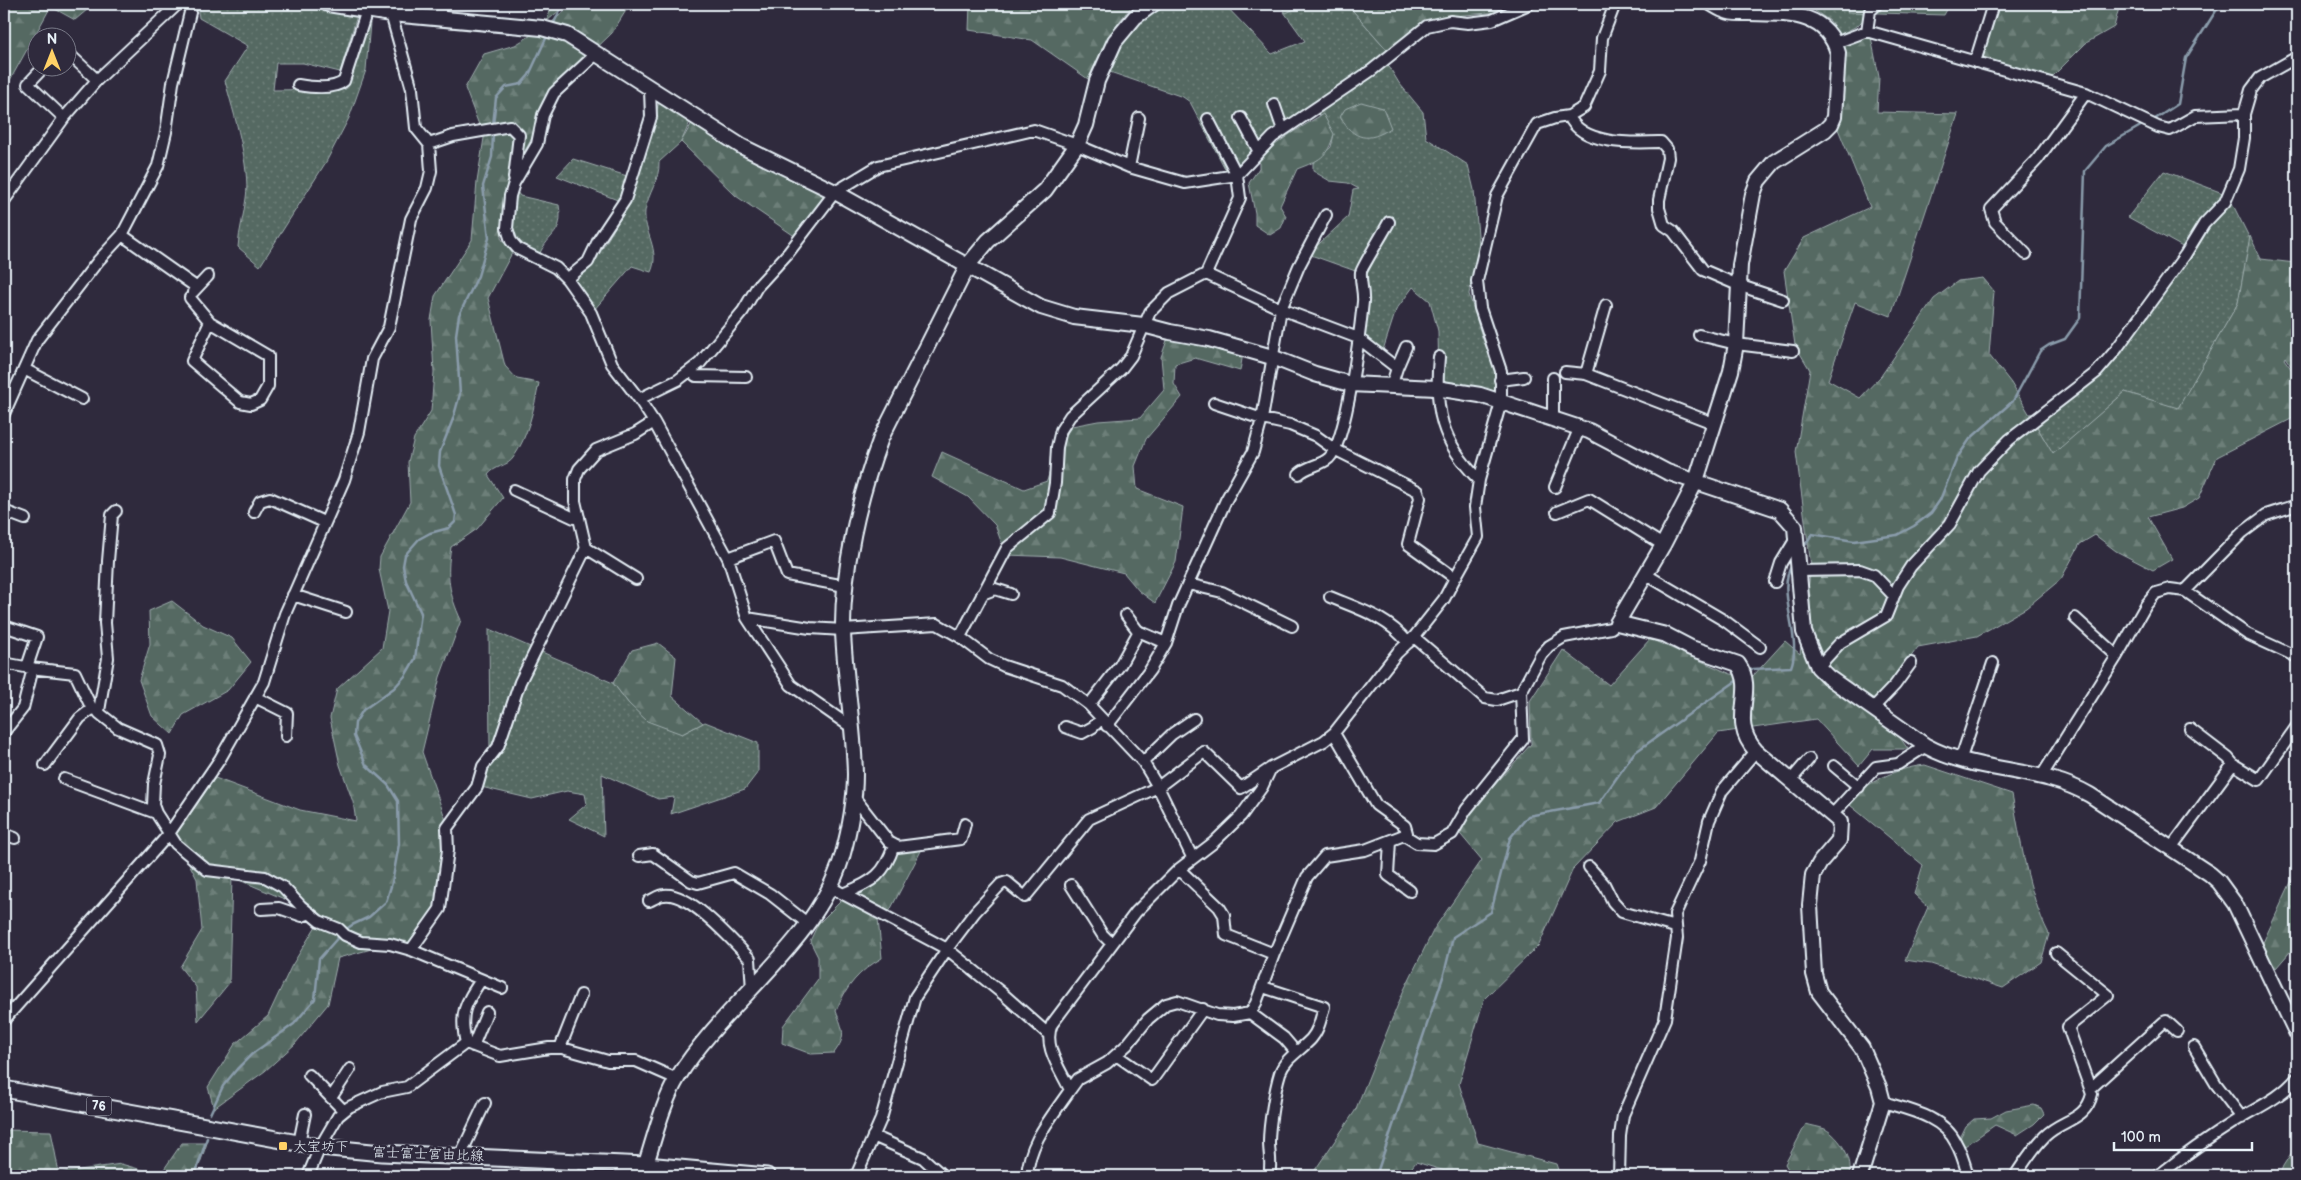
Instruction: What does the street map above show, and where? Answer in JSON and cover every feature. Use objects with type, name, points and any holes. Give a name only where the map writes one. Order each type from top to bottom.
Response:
[{"type":"main road","name":"富士富士宮由比線","points":[[4,1089],[320,1147],[382,1153],[575,1160],[644,1170],[767,1176]]},
{"type":"street","points":[[4,200],[8,187],[97,80],[178,4]]},
{"type":"street","points":[[4,414],[37,340],[47,325],[122,235],[158,166],[166,132],[173,83],[192,4]]},
{"type":"street","points":[[328,4],[391,14],[542,28],[567,36],[741,146],[835,192],[1023,297],[1057,312],[1074,317],[1143,325],[1209,339],[1272,357],[1315,374],[1350,384],[1463,391],[1580,428],[1604,438],[1667,472],[1780,510],[1795,527],[1804,632],[1818,667],[1828,677],[1926,746],[1960,761],[2070,784],[2210,874],[2227,892],[2297,1034]]},
{"type":"street","points":[[439,4],[441,19]]},
{"type":"street","points":[[644,1170],[677,1078],[708,1037],[752,990],[807,923],[830,887],[842,858],[854,797],[855,774],[843,630],[845,586],[872,461],[881,438],[968,265],[988,241],[1045,190],[1077,144],[1086,125],[1097,81],[1115,41],[1135,17],[1153,4]]},
{"type":"street","points":[[640,399],[678,380],[700,363],[742,311],[757,287],[789,252],[835,192],[878,166],[1034,130],[1077,144],[1129,167],[1185,183],[1237,175],[1272,137],[1372,70],[1427,26],[1450,20],[1468,22],[1492,20],[1529,4]]},
{"type":"street","points":[[856,1176],[881,1119],[915,997],[947,949],[975,912],[1001,884],[1007,882],[1025,897],[1089,819],[1158,787],[1204,752],[1241,788],[1271,768],[1324,741],[1334,732],[1397,652],[1411,640],[1444,599],[1478,537],[1476,507],[1479,480],[1501,402],[1501,371],[1480,308],[1477,281],[1486,238],[1502,184],[1537,124],[1569,116],[1584,107],[1600,71],[1602,38],[1615,4]]},
{"type":"street","points":[[1404,835],[1417,843],[1434,844],[1452,834],[1466,810],[1524,739],[1521,692],[1541,655],[1549,646],[1564,638],[1611,628],[1617,623],[1663,545],[1696,481],[1731,370],[1736,344],[1738,285],[1744,242],[1753,194],[1758,181],[1766,170],[1784,155],[1825,130],[1834,117],[1838,53],[1828,30],[1804,17],[1732,13],[1712,4]]},
{"type":"street","points":[[1867,31],[1870,11],[1877,4]]},
{"type":"street","points":[[1975,62],[1993,4]]},
{"type":"street","points":[[298,85],[310,87],[330,86],[339,85],[344,81],[367,10]]},
{"type":"street","points":[[4,1020],[168,835],[220,759],[264,682],[293,595],[344,480],[359,432],[372,359],[389,327],[411,219],[427,188],[431,172],[429,144],[416,128],[412,89],[391,14]]},
{"type":"street","points":[[1835,43],[1867,31],[2086,93],[2158,127],[2170,130],[2195,116],[2244,114]]},
{"type":"street","points":[[514,183],[537,144],[544,115],[554,94],[595,55]]},
{"type":"street","points":[[1818,667],[1840,643],[1886,616],[1894,596],[1911,566],[1950,524],[1979,471],[2009,440],[2097,372],[2186,255],[2204,224],[2224,202],[2239,169],[2244,138],[2244,114],[2251,90],[2260,78],[2297,57]]},
{"type":"street","points":[[78,62],[97,80]]},
{"type":"street","points":[[34,78],[28,84],[64,118]]},
{"type":"street","points":[[567,278],[588,262],[599,239],[625,200],[651,117],[650,90]]},
{"type":"street","points":[[2026,254],[1995,222],[1991,209],[2037,160],[2086,93]]},
{"type":"street","points":[[1274,104],[1283,130]]},
{"type":"street","points":[[1569,116],[1573,125],[1580,131],[1620,143],[1661,142],[1667,149],[1668,158],[1659,200],[1659,208],[1664,225],[1674,231],[1703,270],[1738,285],[1783,300]]},
{"type":"street","points":[[1129,167],[1139,118]]},
{"type":"street","points":[[1241,118],[1259,152]]},
{"type":"street","points":[[960,637],[1007,548],[1050,513],[1055,483],[1057,447],[1062,430],[1070,416],[1121,370],[1131,356],[1150,312],[1169,293],[1206,274],[1240,198],[1237,175],[1208,119]]},
{"type":"street","points":[[429,144],[453,136],[510,126],[519,135],[514,183],[508,206],[507,228],[511,241],[518,249],[556,268],[567,278],[591,313],[612,364],[640,399],[654,422],[728,558],[747,618],[791,685],[851,727]]},
{"type":"street","points":[[1065,728],[1082,733],[1104,722],[1150,670],[1166,643],[1178,606],[1226,500],[1252,452],[1262,419],[1281,309],[1299,266],[1326,215]]},
{"type":"street","points":[[1299,474],[1304,469],[1315,466],[1330,457],[1342,428],[1363,300],[1361,270],[1374,250],[1388,222]]},
{"type":"street","points":[[122,235],[196,287]]},
{"type":"street","points":[[1206,274],[1281,309],[1358,338],[1397,368]]},
{"type":"street","points":[[208,276],[196,287],[188,300],[210,322],[268,356],[268,386],[260,400],[251,404],[240,402],[192,361],[210,322]]},
{"type":"street","points":[[1586,374],[1606,305]]},
{"type":"street","points":[[1699,336],[1736,344],[1793,351]]},
{"type":"street","points":[[1391,387],[1406,347]]},
{"type":"street","points":[[1439,357],[1436,388],[1439,409],[1450,444],[1479,480]]},
{"type":"street","points":[[24,370],[82,398]]},
{"type":"street","points":[[690,371],[696,376],[746,377]]},
{"type":"street","points":[[1565,372],[1586,374],[1713,423]]},
{"type":"street","points":[[1500,380],[1524,377]]},
{"type":"street","points":[[1553,378],[1553,419]]},
{"type":"street","points":[[1214,403],[1316,436],[1334,449],[1418,491],[1420,498],[1408,544],[1455,578]]},
{"type":"street","points":[[411,950],[440,909],[448,850],[447,828],[477,787],[483,766],[498,746],[520,682],[586,548],[575,501],[575,479],[579,469],[596,450],[636,434],[654,422]]},
{"type":"street","points":[[1555,487],[1580,428]]},
{"type":"street","points":[[514,490],[574,518],[579,517]]},
{"type":"street","points":[[254,512],[260,501],[270,498],[324,522]]},
{"type":"street","points":[[1557,512],[1589,499],[1663,545]]},
{"type":"street","points":[[2185,592],[2242,533],[2266,515],[2297,506]]},
{"type":"street","points":[[4,511],[25,519]]},
{"type":"street","points":[[45,765],[80,718],[95,710],[108,658],[106,623],[108,562],[112,515],[116,511]]},
{"type":"street","points":[[728,558],[774,541],[787,575],[845,586]]},
{"type":"street","points":[[1775,582],[1781,563],[1796,545]]},
{"type":"street","points":[[586,548],[636,578]]},
{"type":"street","points":[[1798,568],[1869,572],[1894,596]]},
{"type":"street","points":[[1646,574],[1725,621],[1760,647]]},
{"type":"street","points":[[1188,584],[1222,592],[1292,626]]},
{"type":"street","points":[[982,594],[995,589],[1011,594]]},
{"type":"street","points":[[2041,777],[2117,656],[2146,605],[2156,593],[2170,589],[2185,592],[2247,634],[2297,658]]},
{"type":"street","points":[[293,595],[346,612]]},
{"type":"street","points":[[1330,597],[1380,617],[1485,698],[1497,700],[1521,692]]},
{"type":"street","points":[[1126,615],[1139,631],[1166,643]]},
{"type":"street","points":[[747,618],[810,628],[843,630],[936,624],[960,637],[989,659],[1004,666],[1062,684],[1089,705],[1143,762],[1158,787],[1192,857]]},
{"type":"street","points":[[2075,618],[2117,656]]},
{"type":"street","points":[[1617,623],[1666,635],[1691,648],[1732,661],[1740,666],[1745,681],[1742,726],[1748,740],[1756,751],[1840,822],[1839,840],[1821,861],[1813,875],[1810,905],[1816,984],[1824,1002],[1848,1028],[1862,1048],[1879,1087],[1883,1102],[1860,1176]]},
{"type":"street","points":[[4,626],[37,637],[23,708],[4,732]]},
{"type":"street","points":[[1089,705],[1120,665],[1139,631]]},
{"type":"street","points":[[4,663],[75,673],[99,714],[118,728],[157,745],[160,755],[154,784],[153,805],[156,813],[168,835],[176,844],[207,870],[265,877],[283,887],[319,921],[361,942],[390,944],[411,950],[502,988]]},
{"type":"street","points":[[1873,708],[1895,685],[1911,663]]},
{"type":"street","points":[[1960,761],[1993,663]]},
{"type":"street","points":[[255,697],[287,714],[286,736]]},
{"type":"street","points":[[1143,762],[1172,734],[1194,719]]},
{"type":"street","points":[[2190,729],[2228,758],[2232,764],[2259,780],[2297,726]]},
{"type":"street","points":[[1250,1013],[1307,877],[1325,856],[1365,850],[1407,833],[1405,826],[1376,805],[1334,732]]},
{"type":"street","points":[[1832,815],[1876,767],[1898,764],[1926,746]]},
{"type":"street","points":[[1619,1176],[1620,1136],[1623,1115],[1665,1019],[1677,938],[1675,914],[1700,861],[1708,821],[1714,806],[1722,791],[1756,751]]},
{"type":"street","points":[[1791,780],[1809,760]]},
{"type":"street","points":[[2171,848],[2232,764]]},
{"type":"street","points":[[1834,766],[1859,787]]},
{"type":"street","points":[[1070,1090],[1050,1047],[1048,1033],[1052,1024],[1136,912],[1192,857],[1213,843],[1240,816],[1262,787],[1271,768]]},
{"type":"street","points":[[64,779],[156,813]]},
{"type":"street","points":[[854,797],[889,842],[898,848],[961,839],[966,824]]},
{"type":"street","points":[[4,834],[15,838]]},
{"type":"street","points":[[1390,841],[1388,875],[1410,891]]},
{"type":"street","points":[[845,893],[864,886],[883,872],[894,845]]},
{"type":"street","points":[[639,856],[653,854],[691,882],[698,883],[734,873],[770,894],[807,923]]},
{"type":"street","points":[[1589,867],[1604,884],[1613,902],[1622,912],[1675,927]]},
{"type":"street","points":[[1179,869],[1219,907],[1224,915],[1226,935],[1274,954]]},
{"type":"street","points":[[1071,885],[1102,934],[1112,944]]},
{"type":"street","points":[[830,887],[845,893],[947,949],[1048,1033]]},
{"type":"street","points":[[650,901],[664,894],[676,896],[720,928],[750,959],[752,990]]},
{"type":"street","points":[[261,909],[279,908],[302,916],[310,913]]},
{"type":"street","points":[[2015,1176],[2047,1134],[2086,1110],[2092,1094],[2068,1028],[2108,995],[2056,953]]},
{"type":"street","points":[[481,980],[466,1004],[463,1030],[470,1045],[500,1056],[560,1048],[608,1062],[636,1061],[677,1078]]},
{"type":"street","points":[[1262,988],[1324,1007],[1319,1027],[1312,1038],[1296,1052],[1280,1073],[1270,1129],[1271,1165],[1269,1176]]},
{"type":"street","points":[[560,1048],[582,995]]},
{"type":"street","points":[[1027,1176],[1028,1158],[1037,1139],[1078,1079],[1107,1063],[1148,1019],[1166,1004],[1177,1000],[1225,1015],[1250,1013],[1284,1038],[1296,1052]]},
{"type":"street","points":[[1116,1055],[1152,1080],[1203,1009]]},
{"type":"street","points":[[308,1176],[329,1129],[344,1111],[382,1092],[407,1087],[470,1045],[487,1012]]},
{"type":"street","points":[[2091,1088],[2164,1022],[2166,1021],[2177,1031]]},
{"type":"street","points":[[2194,1047],[2216,1084],[2242,1118]]},
{"type":"street","points":[[331,1098],[350,1069]]},
{"type":"street","points":[[309,1075],[344,1111]]},
{"type":"street","points":[[2158,1176],[2194,1148],[2274,1100],[2297,1078]]},
{"type":"street","points":[[1883,1102],[1925,1115],[1940,1124],[1956,1142],[1968,1176]]},
{"type":"street","points":[[460,1156],[485,1103]]},
{"type":"street","points":[[299,1143],[305,1114]]},
{"type":"street","points":[[873,1136],[923,1158],[943,1176]]},
{"type":"street","points":[[572,1176],[575,1160]]},
{"type":"green space","points":[[4,4],[94,4],[75,20],[50,8],[39,28],[28,28],[28,48],[4,91]]},
{"type":"green space","points":[[197,4],[320,4],[358,12],[340,72],[303,63],[276,63],[273,90],[346,89],[365,22],[370,23],[366,70],[349,118],[326,162],[260,266],[238,247],[246,198],[246,172],[244,156],[225,81],[248,46],[199,18]]},
{"type":"green space","points":[[552,4],[567,4],[547,21]]},
{"type":"green space","points":[[573,4],[630,4],[612,33],[548,95],[537,129],[507,183],[501,238],[512,253],[488,298],[505,366],[517,379],[539,383],[530,422],[523,441],[511,461],[488,475],[503,498],[477,529],[451,547],[449,576],[451,593],[461,620],[440,677],[422,752],[449,829],[441,903],[412,946],[394,943],[338,958],[328,1004],[295,1044],[265,1071],[214,1108],[208,1087],[235,1044],[268,1016],[291,967],[319,921],[301,906],[232,877],[229,983],[198,1021],[196,987],[180,967],[202,930],[197,879],[175,836],[215,778],[300,810],[356,821],[353,802],[340,765],[330,718],[337,689],[382,648],[388,611],[379,569],[380,557],[410,502],[408,462],[414,438],[431,411],[434,372],[431,320],[435,296],[472,240],[477,182],[484,138],[465,88],[484,54],[515,45],[551,23]]},
{"type":"green space","points":[[970,4],[1134,4],[1114,30],[1088,79],[1032,40],[969,30]]},
{"type":"green space","points":[[1172,4],[1224,4],[1272,54],[1305,41],[1284,12],[1304,4],[1347,4],[1389,52],[1300,118],[1245,170],[1229,176],[1190,102],[1183,97],[1104,70],[1135,22]]},
{"type":"green space","points":[[1279,4],[1306,4],[1286,13]]},
{"type":"green space","points":[[1347,4],[1516,4],[1499,12],[1454,16],[1389,52]]},
{"type":"green space","points":[[1728,4],[1879,4],[1857,26],[1839,35],[1830,21],[1812,9],[1732,6]]},
{"type":"green space","points":[[1849,4],[1950,4],[1944,15],[1847,12]]},
{"type":"green space","points":[[1994,4],[2120,4],[2114,27],[2086,43],[2050,79],[1981,57]]},
{"type":"green space","points":[[1871,37],[1879,77],[1877,112],[1958,114],[1891,316],[1855,302],[1828,380],[1860,398],[1881,376],[1934,299],[1958,281],[1983,278],[1994,291],[1989,355],[2011,383],[2053,454],[2125,392],[2178,408],[2238,303],[2250,236],[2261,259],[2295,263],[2297,266],[2297,375],[2285,357],[2284,359],[2297,377],[2297,416],[2217,457],[2199,498],[2182,508],[2148,517],[2172,559],[2153,570],[2116,551],[2095,535],[2080,544],[2061,579],[2026,608],[1977,636],[1918,647],[1876,704],[1908,749],[1873,749],[1859,766],[1816,719],[1718,733],[1656,807],[1618,822],[1573,869],[1539,945],[1484,999],[1459,1084],[1478,1143],[1556,1164],[1560,1176],[1461,1176],[1416,1162],[1405,1176],[1311,1176],[1355,1111],[1403,992],[1434,929],[1482,860],[1456,829],[1531,744],[1530,701],[1563,650],[1609,685],[1650,639],[1731,674],[1753,676],[1785,641],[1800,654],[1811,566],[1796,452],[1810,370],[1795,345],[1784,271],[1804,238],[1870,207],[1838,129],[1844,45]]},
{"type":"green space","points":[[1385,60],[1399,83],[1423,112],[1426,138],[1468,165],[1474,190],[1479,246],[1469,294],[1482,337],[1494,365],[1497,394],[1439,384],[1438,331],[1430,301],[1413,287],[1396,310],[1383,350],[1356,337],[1361,273],[1308,254],[1348,217],[1353,190],[1359,189],[1348,183],[1330,181],[1313,171],[1313,163],[1331,147],[1334,134],[1317,112]]},
{"type":"green space","points":[[659,102],[690,122],[681,142],[659,162],[658,175],[645,211],[646,226],[653,249],[654,264],[651,272],[632,266],[593,311],[572,279],[591,268],[628,205]]},
{"type":"green space","points":[[1361,102],[1383,108],[1391,128],[1383,133],[1368,137],[1356,135],[1351,131],[1340,117],[1345,109]]},
{"type":"green space","points":[[1323,114],[1334,134],[1329,148],[1322,157],[1297,169],[1280,206],[1286,216],[1281,228],[1270,235],[1255,225],[1255,213],[1249,183],[1259,168],[1259,157],[1290,134]]},
{"type":"green space","points":[[692,123],[829,191],[796,237],[736,196],[681,142]]},
{"type":"green space","points":[[573,159],[627,176],[620,201],[557,176]]},
{"type":"green space","points":[[2164,171],[2228,195],[2250,239],[2238,303],[2178,409],[2125,392],[2053,455],[2030,414],[2048,410],[2108,367],[2188,250],[2128,217]]},
{"type":"green space","points":[[515,189],[520,196],[559,205],[558,228],[539,255],[520,241],[512,228],[511,220]]},
{"type":"green space","points":[[1170,332],[1243,353],[1240,371],[1195,358],[1175,364],[1174,384],[1182,397],[1146,439],[1135,466],[1137,489],[1183,507],[1176,562],[1155,603],[1139,591],[1124,573],[1060,557],[1006,555],[995,525],[968,497],[932,477],[942,452],[1024,489],[1047,481],[1056,449],[1072,426],[1098,421],[1140,418],[1164,390],[1161,357]]},
{"type":"green space","points":[[172,601],[203,625],[232,638],[251,662],[228,690],[183,715],[172,734],[152,716],[139,680],[150,644],[149,611]]},
{"type":"green space","points":[[489,629],[613,683],[629,704],[682,734],[705,722],[758,743],[758,772],[745,789],[671,814],[674,797],[658,799],[602,774],[604,836],[569,819],[587,804],[585,794],[567,791],[532,799],[481,787],[490,753]]},
{"type":"green space","points":[[658,643],[676,657],[672,696],[703,723],[682,734],[647,721],[629,704],[613,683],[632,650]]},
{"type":"green space","points":[[1925,765],[2012,794],[2030,883],[2041,918],[2049,934],[2041,962],[2003,988],[1931,964],[1905,960],[1928,907],[1914,894],[1923,865],[1845,801],[1882,777]]},
{"type":"green space","points":[[922,849],[887,916],[878,919],[882,958],[854,980],[844,994],[836,1011],[842,1037],[834,1053],[811,1054],[782,1043],[783,1026],[818,979],[818,957],[810,941],[818,924],[843,899],[897,852]]},
{"type":"green space","points":[[2297,869],[2297,944],[2276,968],[2261,947]]},
{"type":"green space","points":[[2034,1105],[2041,1108],[2044,1114],[2034,1124],[2017,1135],[1995,1125],[1962,1148],[1960,1138],[1966,1126],[1974,1119],[1991,1118],[2006,1110]]},
{"type":"green space","points":[[1806,1124],[1825,1129],[1841,1143],[1850,1164],[1848,1176],[1792,1176],[1785,1164]]},
{"type":"green space","points":[[4,1130],[51,1131],[59,1173],[121,1164],[160,1175],[182,1143],[207,1143],[198,1169],[187,1176],[4,1176]]},
{"type":"green space","points":[[2297,1144],[2297,1176],[2279,1176],[2283,1166]]},
{"type":"waterway","points":[[552,27],[563,4]]},
{"type":"waterway","points":[[2152,121],[2178,104],[2186,58],[2219,6],[2223,4]]},
{"type":"waterway","points":[[493,125],[496,98],[506,87],[521,84],[529,75],[548,34]]},
{"type":"waterway","points":[[1802,550],[1812,534],[1854,541],[1897,535],[1914,526],[1931,513],[1940,500],[1957,458],[1970,439],[2013,401],[2040,351],[2049,345],[2065,339],[2080,318],[2085,171],[2106,146],[2144,124]]},
{"type":"waterway","points":[[345,930],[369,917],[386,902],[392,883],[399,844],[398,801],[388,785],[366,765],[354,736],[355,723],[363,710],[394,688],[405,676],[415,659],[421,613],[406,581],[403,566],[405,555],[419,539],[430,533],[449,528],[455,522],[456,515],[439,466],[440,452],[453,419],[460,394],[456,335],[459,315],[478,276],[489,238],[483,186],[492,157],[493,133]]},
{"type":"waterway","points":[[1748,673],[1753,669],[1791,667],[1794,655],[1794,642],[1786,588],[1792,565]]},
{"type":"waterway","points":[[1376,1176],[1444,974],[1453,937],[1491,912],[1510,838],[1528,816],[1599,803],[1634,753],[1739,679]]},
{"type":"waterway","points":[[210,1114],[223,1086],[237,1069],[252,1054],[294,1024],[315,999],[319,959],[341,934]]},
{"type":"waterway","points":[[192,1176],[196,1172],[207,1138]]},
{"type":"place","name":"大宝坊下","points":[[283,1146]]}]
